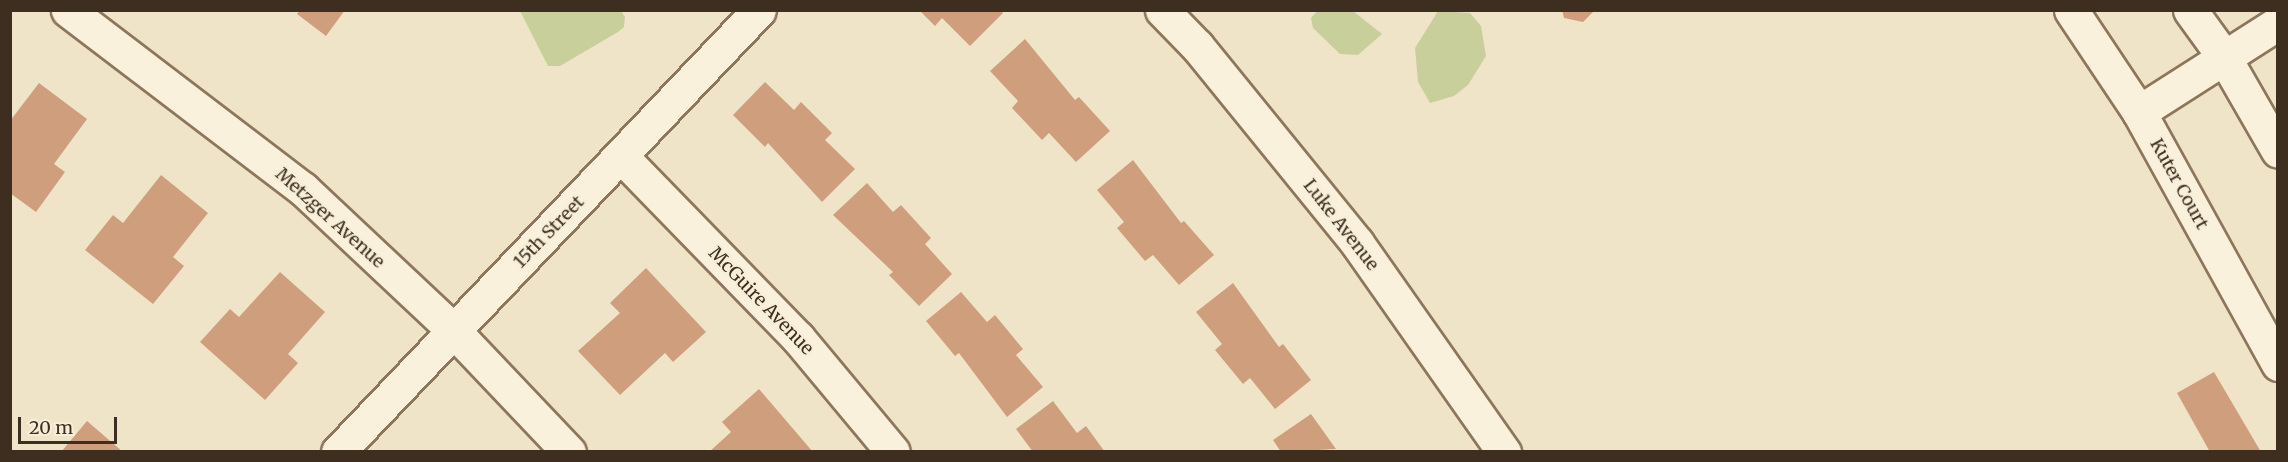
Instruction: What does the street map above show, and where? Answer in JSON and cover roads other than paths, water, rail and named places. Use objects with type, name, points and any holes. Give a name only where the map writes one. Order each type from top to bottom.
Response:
[{"type":"street","name":"Metzger Avenue","points":[[68,10],[303,189],[454,331],[569,452]]},
{"type":"street","name":"15th Street","points":[[338,452],[759,10]]},
{"type":"street","name":"Luke Avenue","points":[[1162,10],[1197,46],[1357,243],[1504,452]]},
{"type":"street","name":"Kuter Court","points":[[2071,10],[2139,112],[2277,364]]},
{"type":"street","points":[[2190,10],[2224,57],[2277,151]]},
{"type":"street","points":[[2139,112],[2277,23]]},
{"type":"street","name":"McGuire Avenue","points":[[621,156],[798,338],[893,452]]}]
